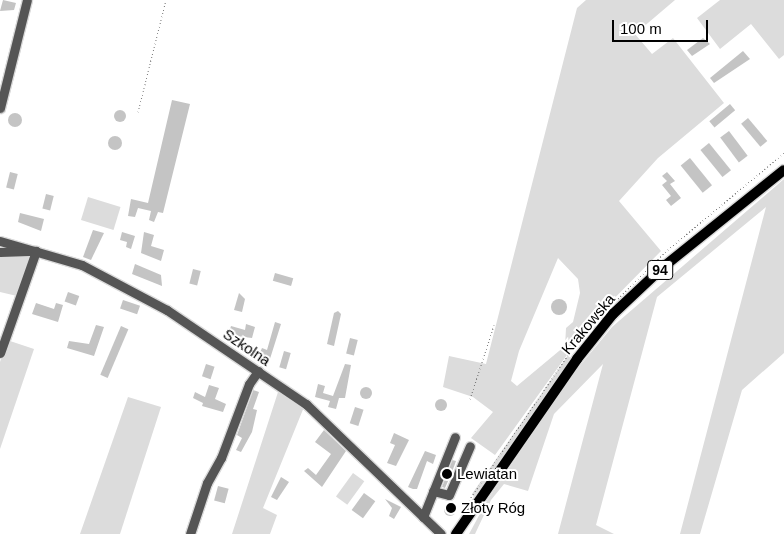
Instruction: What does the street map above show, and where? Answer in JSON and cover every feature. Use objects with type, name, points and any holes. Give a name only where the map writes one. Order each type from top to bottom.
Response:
[{"type":"main road","name":"Krakowska","points":[[456,534],[577,358],[613,314],[662,268],[784,170]]},
{"type":"street","points":[[0,108],[27,0]]},
{"type":"street","name":"Szkolna","points":[[0,241],[82,265],[127,286],[258,371],[334,428],[441,534]]},
{"type":"street","points":[[0,252],[36,251],[0,353]]},
{"type":"street","points":[[190,534],[207,483],[221,458],[249,384],[258,371]]},
{"type":"street","points":[[423,517],[454,437]]},
{"type":"street","points":[[434,491],[449,495],[470,446]]},
{"type":"path","points":[[138,112],[166,0]]},
{"type":"path","points":[[470,398],[494,325]]},
{"type":"path","points":[[466,502],[468,497]]},
{"type":"shaded area","points":[[586,0],[675,0],[635,34],[652,54],[673,38],[724,103],[658,158],[619,201],[661,251],[590,323],[495,455],[471,438],[493,412],[473,397],[443,387],[449,356],[486,364],[577,8]],"holes":[[[558,258],[578,279],[580,293],[573,322],[566,328],[565,346],[517,386],[511,381],[519,351]]]},
{"type":"shaded area","points":[[720,0],[784,0],[784,55],[779,59],[751,24],[720,49],[697,18]]},
{"type":"shaded area","points":[[784,179],[784,353],[742,390],[700,534],[680,534],[766,207],[657,297],[596,525],[614,534],[558,534],[603,364],[554,414],[528,491],[504,484],[491,500],[475,534],[469,534],[488,499],[574,373],[612,327]]},
{"type":"shaded area","points":[[88,197],[121,207],[113,230],[81,220]]},
{"type":"shaded area","points":[[0,256],[30,257],[17,296],[0,292]]},
{"type":"shaded area","points":[[7,340],[34,349],[0,449],[0,362]]},
{"type":"shaded area","points":[[568,355],[571,358],[474,497],[472,494]]},
{"type":"shaded area","points":[[279,389],[304,407],[263,508],[277,515],[270,534],[232,534]]},
{"type":"shaded area","points":[[128,397],[161,407],[120,534],[80,534]]},
{"type":"shaded area","points":[[353,473],[364,481],[347,505],[336,496]]},
{"type":"building","points":[[3,0],[16,3],[14,10],[0,11]]},
{"type":"building","points":[[703,38],[710,44],[692,56],[687,50]]},
{"type":"building","points":[[743,51],[750,59],[714,83],[710,78]]},
{"type":"building","points":[[172,100],[190,104],[163,213],[158,212],[154,222],[149,220],[151,211],[138,208],[135,217],[128,216],[131,199],[148,203]]},
{"type":"building","points":[[730,104],[735,110],[714,127],[709,121]]},
{"type":"building","points":[[122,110],[125,111],[125,121],[118,122],[115,121],[114,114],[115,111]]},
{"type":"building","points":[[15,113],[20,115],[22,120],[20,125],[15,127],[10,125],[8,120],[10,115]]},
{"type":"building","points":[[748,118],[767,141],[760,147],[741,124]]},
{"type":"building","points":[[729,131],[748,156],[739,162],[720,138]]},
{"type":"building","points":[[115,136],[120,138],[122,143],[120,148],[115,150],[110,148],[108,143],[110,138]]},
{"type":"building","points":[[709,143],[731,170],[722,177],[700,150]]},
{"type":"building","points":[[690,158],[712,185],[703,193],[681,166]]},
{"type":"building","points":[[10,172],[18,174],[14,189],[6,188]]},
{"type":"building","points":[[667,172],[675,181],[670,184],[681,198],[671,206],[666,200],[671,196],[662,185],[667,181],[662,176]]},
{"type":"building","points":[[46,194],[54,196],[50,210],[42,209]]},
{"type":"building","points":[[20,213],[44,219],[41,231],[18,222]]},
{"type":"building","points":[[93,230],[104,233],[91,260],[83,257]]},
{"type":"building","points":[[122,232],[135,236],[131,249],[126,247],[127,242],[120,240]]},
{"type":"building","points":[[144,232],[154,235],[151,246],[164,250],[161,261],[141,253]]},
{"type":"building","points":[[135,264],[161,275],[162,286],[132,274]]},
{"type":"building","points":[[193,269],[201,271],[197,285],[189,284]]},
{"type":"building","points":[[275,273],[293,278],[291,286],[273,281]]},
{"type":"building","points":[[68,292],[79,296],[76,306],[65,301]]},
{"type":"building","points":[[239,293],[245,299],[242,312],[234,310]]},
{"type":"building","points":[[556,299],[562,299],[567,304],[565,313],[556,315],[551,310],[551,304]]},
{"type":"building","points":[[123,300],[140,306],[137,314],[120,309]]},
{"type":"building","points":[[36,303],[54,309],[56,303],[63,305],[58,322],[32,314]]},
{"type":"building","points":[[338,311],[341,314],[334,346],[327,344],[334,313]]},
{"type":"building","points":[[275,322],[281,324],[269,362],[258,357],[262,348],[267,350]]},
{"type":"building","points":[[246,324],[255,327],[252,338],[228,335],[231,326],[245,330]]},
{"type":"building","points":[[96,325],[104,327],[94,356],[67,348],[69,341],[89,344]]},
{"type":"building","points":[[121,326],[128,329],[108,378],[100,375]]},
{"type":"building","points":[[350,338],[358,340],[354,355],[346,354]]},
{"type":"building","points":[[284,351],[291,353],[286,369],[279,367]]},
{"type":"building","points":[[206,364],[215,367],[211,379],[202,376]]},
{"type":"building","points":[[345,364],[351,365],[345,398],[339,398],[336,409],[328,407],[330,401],[315,397],[318,384],[325,386],[323,393],[333,396]]},
{"type":"building","points":[[209,385],[219,388],[215,399],[226,404],[223,412],[202,406],[203,403],[193,398],[195,392],[205,397]]},
{"type":"building","points":[[364,387],[368,387],[372,393],[368,399],[364,399],[360,395],[360,391]]},
{"type":"building","points":[[253,390],[259,392],[253,409],[257,410],[252,432],[241,452],[236,450],[242,438],[237,435]]},
{"type":"building","points":[[441,399],[447,405],[441,411],[435,405]]},
{"type":"building","points":[[355,407],[364,410],[358,426],[350,423]]},
{"type":"building","points":[[324,430],[346,451],[322,487],[304,471],[308,468],[316,475],[331,454],[315,442]]},
{"type":"building","points":[[394,433],[409,440],[396,466],[387,463],[395,445],[390,443]]},
{"type":"building","points":[[425,451],[436,455],[433,464],[427,461],[417,489],[413,489],[408,487]]},
{"type":"building","points":[[452,460],[456,461],[445,488],[442,487]]},
{"type":"building","points":[[281,477],[289,482],[277,500],[271,497]]},
{"type":"building","points":[[218,486],[229,489],[225,503],[214,500]]},
{"type":"building","points":[[364,493],[375,501],[363,518],[352,510]]},
{"type":"building","points":[[385,499],[401,507],[394,519],[389,516],[392,508]]},
{"type":"building","name":"Złoty Róg","points":[[448,504],[452,504],[456,510],[452,516],[448,516],[444,512],[444,508]]},
{"type":"place","name":"Lewiatan","points":[[447,474]]},
{"type":"place","name":"Złoty Róg","points":[[451,508]]}]
